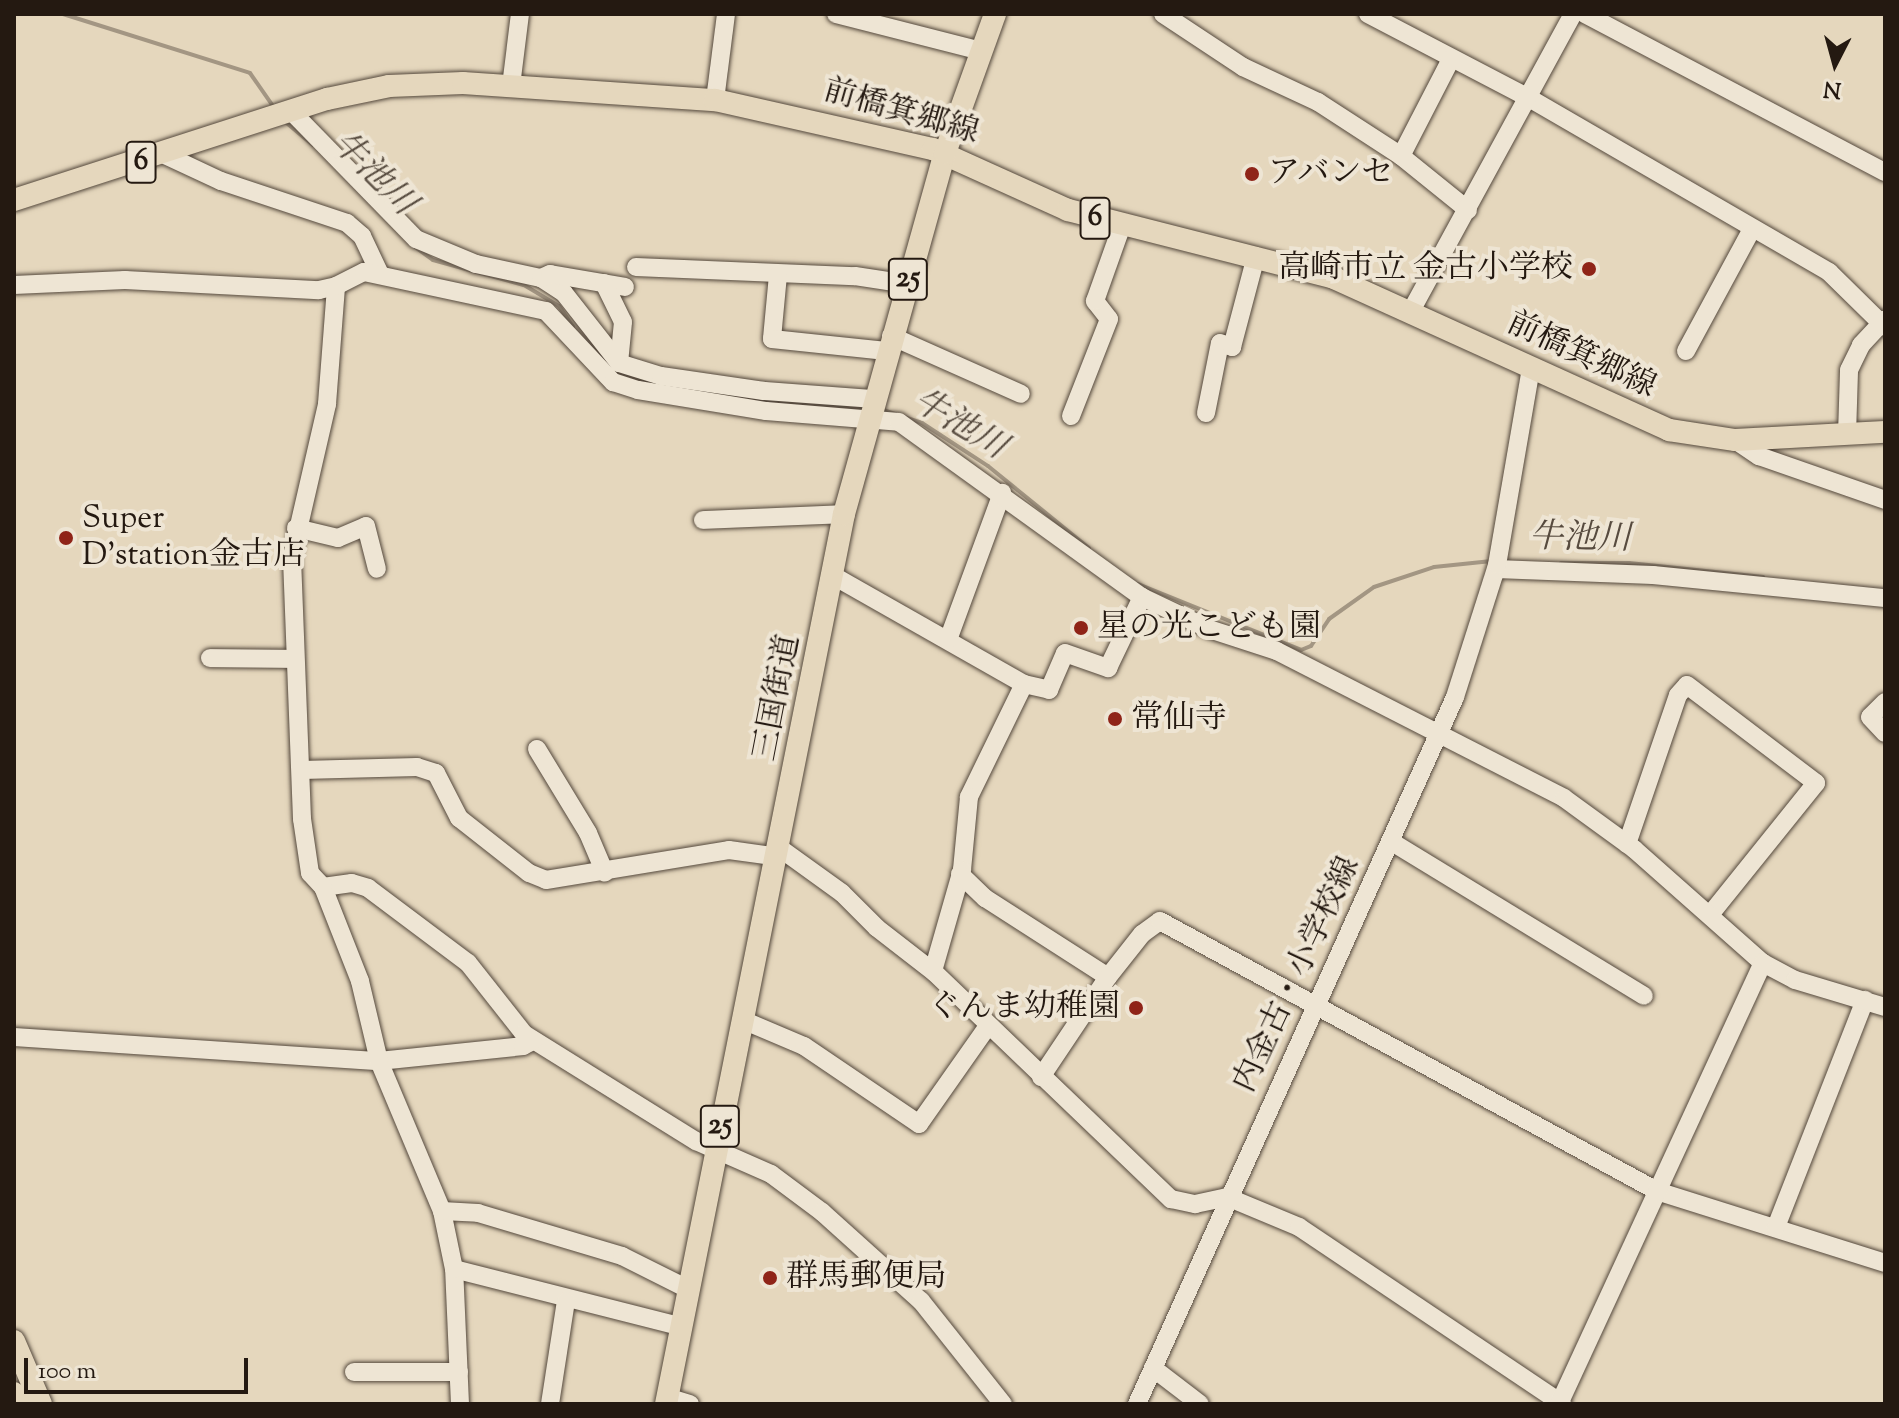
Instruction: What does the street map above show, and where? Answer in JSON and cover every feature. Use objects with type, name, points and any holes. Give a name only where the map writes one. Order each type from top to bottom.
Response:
[{"type":"main road","name":"三国街道","points":[[666,1400],[714,1148],[745,1021],[780,853],[844,514],[889,343],[945,153],[995,14]]},
{"type":"main road","name":"前橋箕郷線","points":[[14,200],[281,114],[389,86],[511,86],[715,100],[945,153],[1068,210],[1334,278],[1648,423],[1735,440],[1885,432]]},
{"type":"main road","points":[[14,1341],[41,1404]]},
{"type":"main road","points":[[14,1393],[19,1404]]},
{"type":"street","points":[[511,86],[520,14]]},
{"type":"street","points":[[715,100],[726,14]]},
{"type":"street","points":[[836,14],[981,51]]},
{"type":"street","points":[[1163,14],[1243,67],[1318,102],[1401,156],[1468,210]]},
{"type":"street","points":[[1368,14],[1529,98],[1829,272],[1884,323],[1861,345],[1849,370],[1847,435]]},
{"type":"street","points":[[1411,311],[1573,14]]},
{"type":"street","points":[[1585,14],[1885,172]]},
{"type":"street","points":[[1401,156],[1451,59]]},
{"type":"street","points":[[281,114],[416,239],[442,253],[541,278],[564,293],[619,363],[649,374],[871,409],[899,422],[1002,493],[1065,546],[1142,597],[1209,629],[1277,651],[1440,731],[1564,798],[1627,844],[1763,963],[1795,980],[1885,1007]]},
{"type":"street","points":[[163,154],[221,181],[347,223],[362,236],[380,274]]},
{"type":"street","points":[[1071,416],[1109,319],[1095,301],[1122,225]]},
{"type":"street","points":[[1686,351],[1752,229]]},
{"type":"street","points":[[1206,413],[1220,343],[1232,347],[1256,256]]},
{"type":"street","points":[[636,267],[907,284]]},
{"type":"street","points":[[14,285],[125,280],[319,290],[336,286],[364,272],[380,274],[546,311],[613,382],[638,390],[766,411],[871,409]]},
{"type":"street","points":[[505,300],[511,272]]},
{"type":"street","points":[[541,278],[550,274],[625,287]]},
{"type":"street","points":[[778,275],[772,339],[889,343],[1021,394]]},
{"type":"street","points":[[604,283],[623,322],[619,363]]},
{"type":"street","points":[[336,286],[327,404],[296,528],[291,584],[302,819],[310,873],[323,887],[360,981],[379,1061],[442,1211],[454,1269],[459,1372],[466,1403]]},
{"type":"street","name":"内金古・小学校線","points":[[1137,1404],[1227,1197],[1319,1008],[1440,731],[1485,614],[1531,369]]},
{"type":"street","points":[[1735,440],[1759,456],[1885,500]]},
{"type":"street","points":[[948,640],[1002,493]]},
{"type":"street","points":[[703,520],[844,514]]},
{"type":"street","points":[[296,528],[338,538],[366,526],[377,569]]},
{"type":"street","points":[[1497,562],[1885,598]]},
{"type":"street","points":[[832,575],[1024,684],[1049,690],[1065,653],[1108,668],[1142,597]]},
{"type":"street","points":[[210,658],[293,659]]},
{"type":"street","points":[[933,971],[960,874],[969,797],[1024,684]]},
{"type":"street","points":[[1627,844],[1678,695],[1687,685],[1816,783],[1710,915]]},
{"type":"street","points":[[1885,702],[1870,717],[1885,733]]},
{"type":"street","points":[[537,749],[588,833],[605,873]]},
{"type":"street","points":[[302,770],[417,767],[436,773],[447,785],[459,818],[529,873],[563,881],[729,850],[780,853],[842,893],[877,928],[933,971],[1171,1199],[1195,1204],[1227,1197],[1299,1227],[1560,1404],[1763,963]]},
{"type":"street","points":[[1392,842],[1644,996]]},
{"type":"street","points":[[960,874],[985,898],[1108,977]]},
{"type":"street","points":[[323,887],[352,883],[368,888],[468,963],[533,1041],[714,1148],[771,1174],[822,1212],[921,1301],[1003,1404]]},
{"type":"street","points":[[1041,1077],[1108,977],[1142,934],[1160,921],[1657,1191],[1885,1263]]},
{"type":"street","points":[[1776,1227],[1865,1000]]},
{"type":"street","points":[[745,1021],[804,1046],[919,1124],[988,1026]]},
{"type":"street","points":[[14,1037],[379,1061],[523,1046],[533,1041]]},
{"type":"street","points":[[442,1211],[478,1213],[622,1256],[688,1289]]},
{"type":"street","points":[[454,1269],[566,1301],[680,1326]]},
{"type":"street","points":[[550,1404],[566,1301]]},
{"type":"street","points":[[1153,1368],[1200,1404]]},
{"type":"street","points":[[354,1372],[459,1372]]},
{"type":"street","points":[[666,1400],[690,1404]]},
{"type":"waterway","name":"牛池川","points":[[63,14],[250,73],[275,109]]},
{"type":"waterway","name":"牛池川","points":[[283,120],[313,145]]},
{"type":"waterway","name":"牛池川","points":[[415,247],[433,260],[524,285],[559,306],[573,327]]},
{"type":"waterway","name":"牛池川","points":[[615,371],[656,384]]},
{"type":"waterway","name":"牛池川","points":[[755,400],[866,408]]},
{"type":"waterway","name":"牛池川","points":[[883,410],[922,423],[988,466],[1089,548]]},
{"type":"waterway","name":"牛池川","points":[[1138,584],[1301,650],[1311,646],[1329,619],[1374,587],[1434,567],[1492,561]]},
{"type":"waterway","name":"牛池川","points":[[1561,563],[1629,563],[1763,577]]},
{"type":"place","name":"アバンセ","points":[[1252,174]]},
{"type":"place","name":"高崎市立 金古小学校","points":[[1589,269]]},
{"type":"place","name":"Super D'station金古店","points":[[66,538]]},
{"type":"place","name":"星の光こども園","points":[[1081,628]]},
{"type":"place","name":"常仙寺","points":[[1115,719]]},
{"type":"place","name":"ぐんま幼稚園","points":[[1136,1008]]},
{"type":"place","name":"群馬郵便局","points":[[770,1278]]}]
